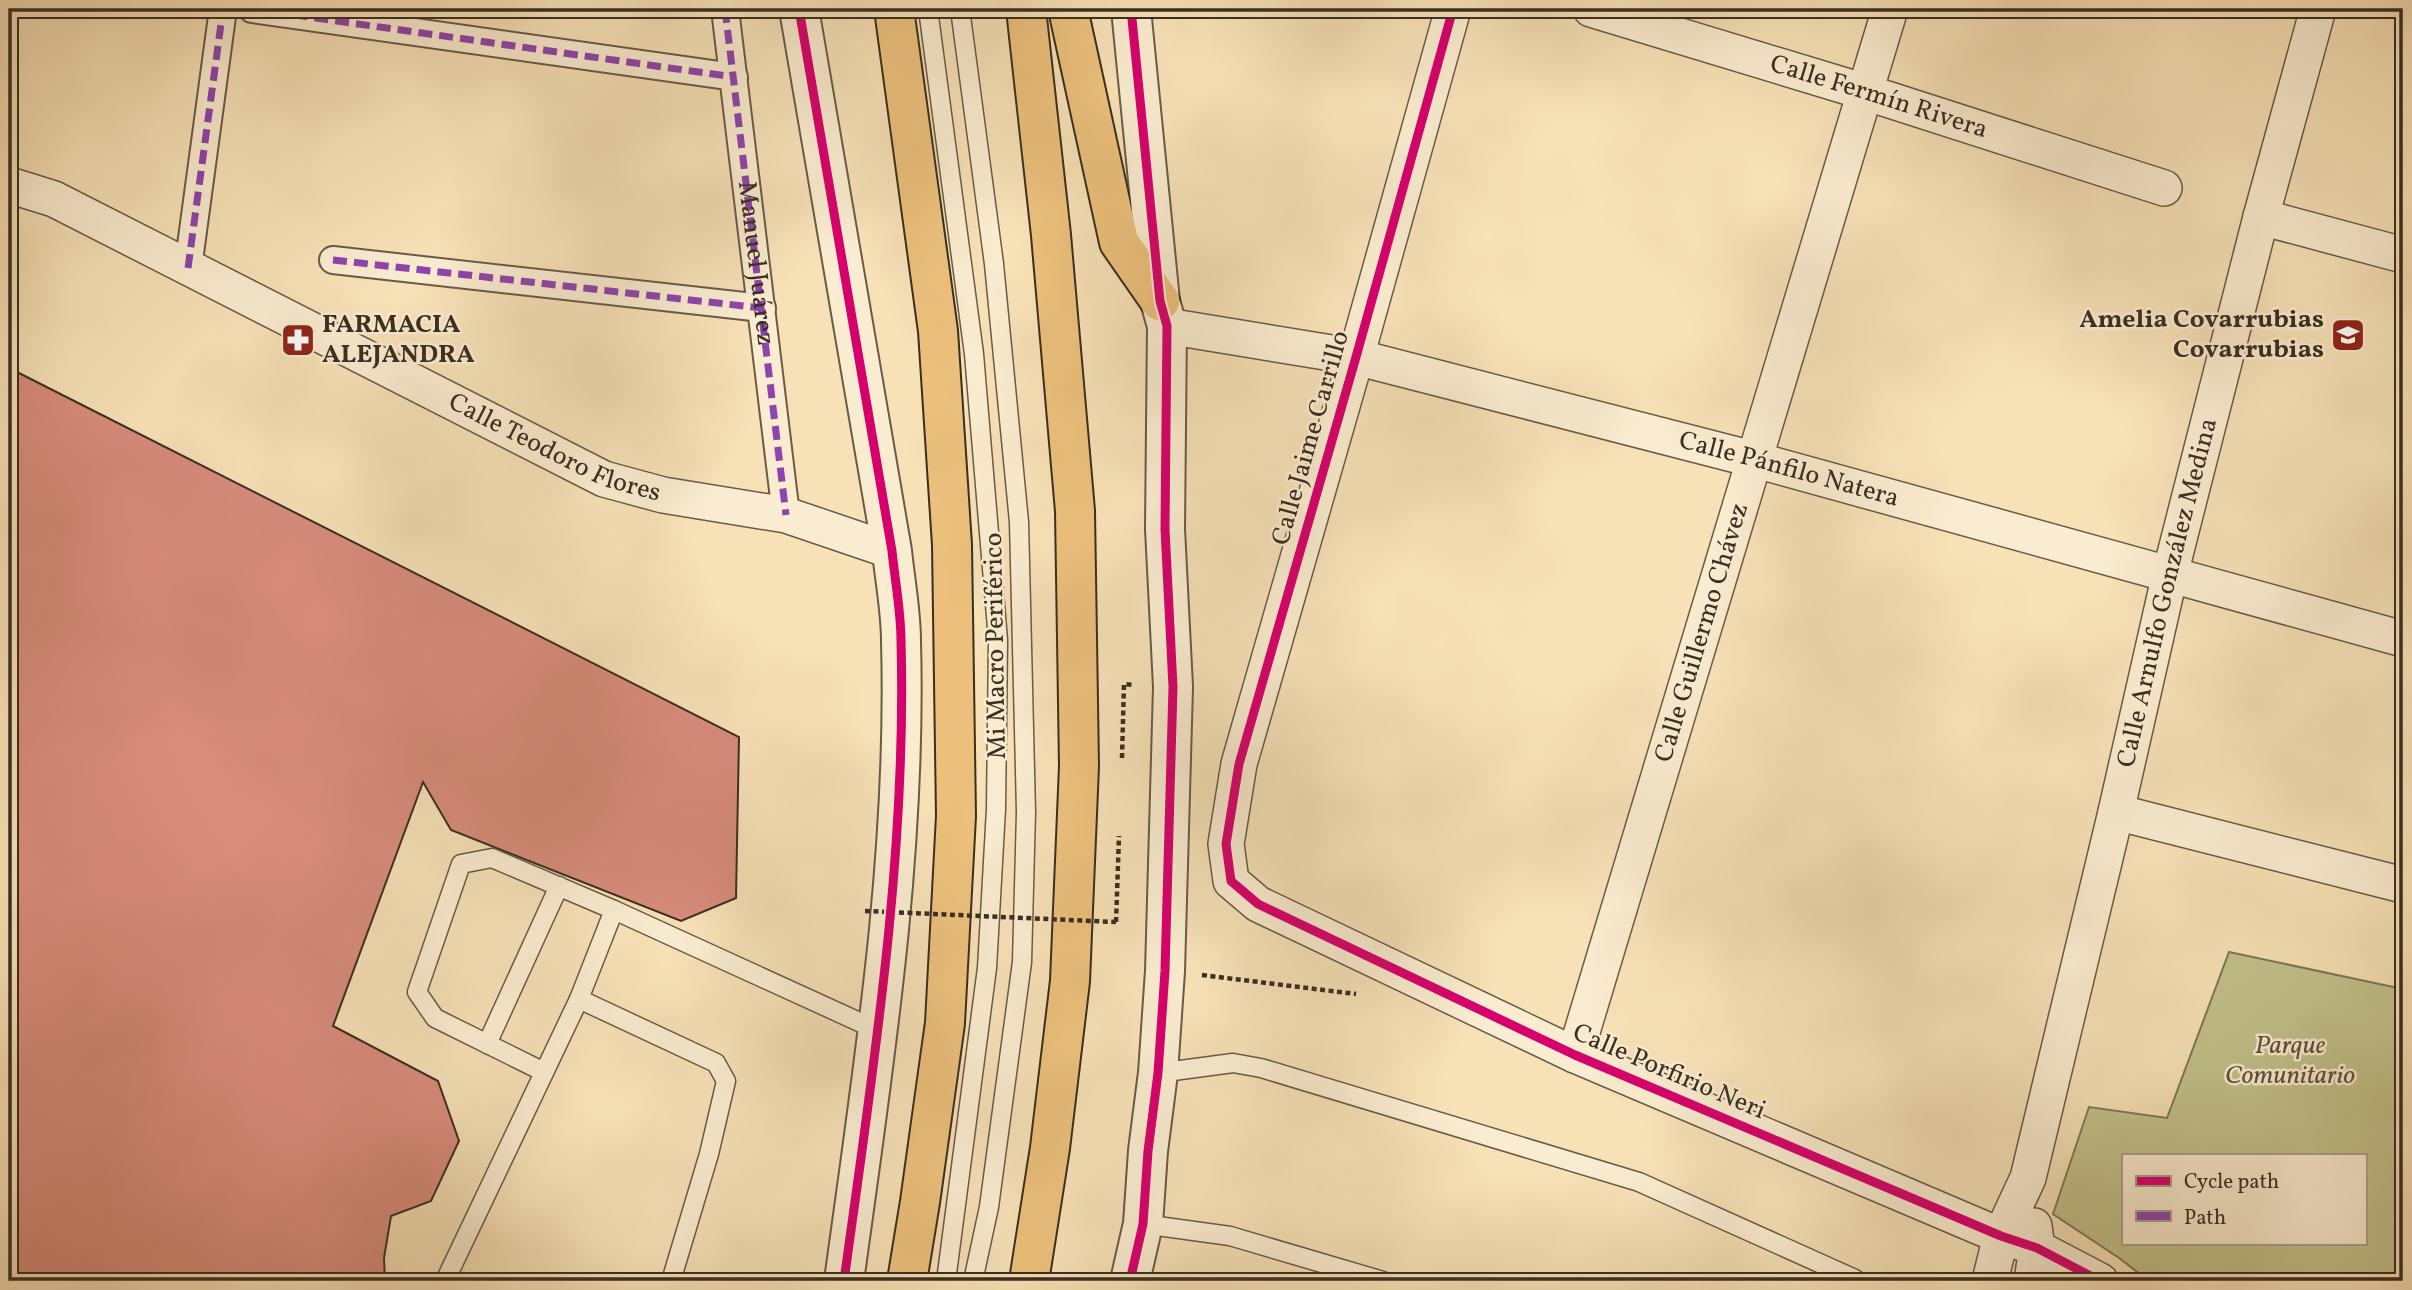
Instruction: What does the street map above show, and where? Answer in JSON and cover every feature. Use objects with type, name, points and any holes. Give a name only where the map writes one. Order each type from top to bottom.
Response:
[{"type":"highway","points":[[894,9],[939,331],[952,545],[956,816],[945,1023],[907,1281]]},
{"type":"highway","points":[[1026,9],[1051,235],[1075,510],[1079,766],[1070,981],[1051,1148],[1029,1281]]},
{"type":"highway","points":[[1068,9],[1118,242],[1163,314]]},
{"type":"street","points":[[188,268],[223,9]]},
{"type":"street","points":[[251,9],[734,77]]},
{"type":"street","name":"Manuel Juárez","points":[[725,9],[786,515]]},
{"type":"street","points":[[799,9],[892,551],[901,639],[900,797],[879,1031],[844,1281]]},
{"type":"street","points":[[1130,1281],[1143,1224],[1147,1151],[1158,1073],[1166,971],[1173,687],[1166,529],[1163,314],[1131,9]]},
{"type":"street","name":"Calle Jaime Carrillo","points":[[1231,881],[1226,844],[1239,764],[1453,9]]},
{"type":"street","name":"Calle Fermín Rivera","points":[[1591,9],[1865,92],[2164,188]]},
{"type":"street","name":"Calle Guillermo Chávez","points":[[1575,1055],[1890,9]]},
{"type":"street","name":"Calle Arnulfo González Medina","points":[[1990,1281],[2001,1236],[2028,1178],[2170,574],[2261,217],[2318,9]]},
{"type":"street","name":"Calle Teodoro Flores","points":[[9,185],[54,199],[604,479],[663,495],[786,515],[892,551]]},
{"type":"street","points":[[2261,217],[2403,255]]},
{"type":"street","points":[[333,260],[762,308]]},
{"type":"street","name":"Calle Pánfilo Natera","points":[[1163,314],[1356,357],[1756,460],[2403,639]]},
{"type":"street","points":[[2116,812],[2403,885]]},
{"type":"street","name":"Calle Porfirio Neri","points":[[1231,881],[1258,904],[1575,1055],[2001,1236],[2034,1265],[2100,1281]]},
{"type":"street","name":"Calle Arnulfo González Medina","points":[[2028,1178],[2034,1265]]},
{"type":"lane","name":"Mi Macro Periférico","points":[[928,9],[974,354],[998,640],[996,809],[987,968],[946,1281]]},
{"type":"lane","name":"Mi Macro Periférico","points":[[960,9],[994,264],[1019,522],[1026,812],[1022,962],[989,1207],[973,1281]]},
{"type":"lane","points":[[544,1072],[435,1018],[417,992],[461,864],[492,858],[614,909],[879,1031]]},
{"type":"lane","points":[[487,1044],[559,886]]},
{"type":"lane","points":[[445,1281],[579,999],[614,909]]},
{"type":"lane","points":[[579,999],[716,1063],[726,1082],[709,1154],[671,1281]]},
{"type":"lane","points":[[1158,1073],[1233,1063],[1261,1068],[1639,1182],[1855,1279]]},
{"type":"lane","points":[[1143,1224],[1230,1236],[1383,1281]]},
{"type":"path","points":[[1122,764],[1124,684],[1173,687]]},
{"type":"path","points":[[865,911],[1116,922],[1119,830]]},
{"type":"path","points":[[1166,971],[1356,995]]},
{"type":"green space","name":"Parque Comunitario","points":[[2229,952],[2403,989],[2403,1281],[2149,1281],[2053,1214],[2089,1107],[2167,1118]]},
{"type":"building","points":[[9,368],[739,737],[736,898],[681,921],[451,830],[423,782],[333,1026],[438,1081],[459,1141],[431,1201],[391,1216],[384,1258],[385,1281],[9,1281]]},
{"type":"marked path","points":[[188,268],[223,9]]},
{"type":"marked path","points":[[252,9],[734,77]]},
{"type":"marked path","points":[[725,9],[786,515]]},
{"type":"marked path","points":[[333,260],[762,308]]},
{"type":"cycle path","points":[[799,9],[892,551],[901,630],[899,802],[886,962],[844,1281]]},
{"type":"cycle path","points":[[1130,1281],[1143,1224],[1148,1151],[1158,1073],[1165,971],[1173,687],[1165,529],[1167,326],[1160,301],[1131,9]]},
{"type":"cycle path","points":[[1453,9],[1239,764],[1226,844],[1231,881],[1258,904],[1575,1055],[2001,1236],[2037,1248],[2100,1281]]},
{"type":"place","name":"Amelia Covarrubias Covarrubias","points":[[2348,335]]},
{"type":"place","name":"FARMACIA ALEJANDRA","points":[[298,340]]}]
